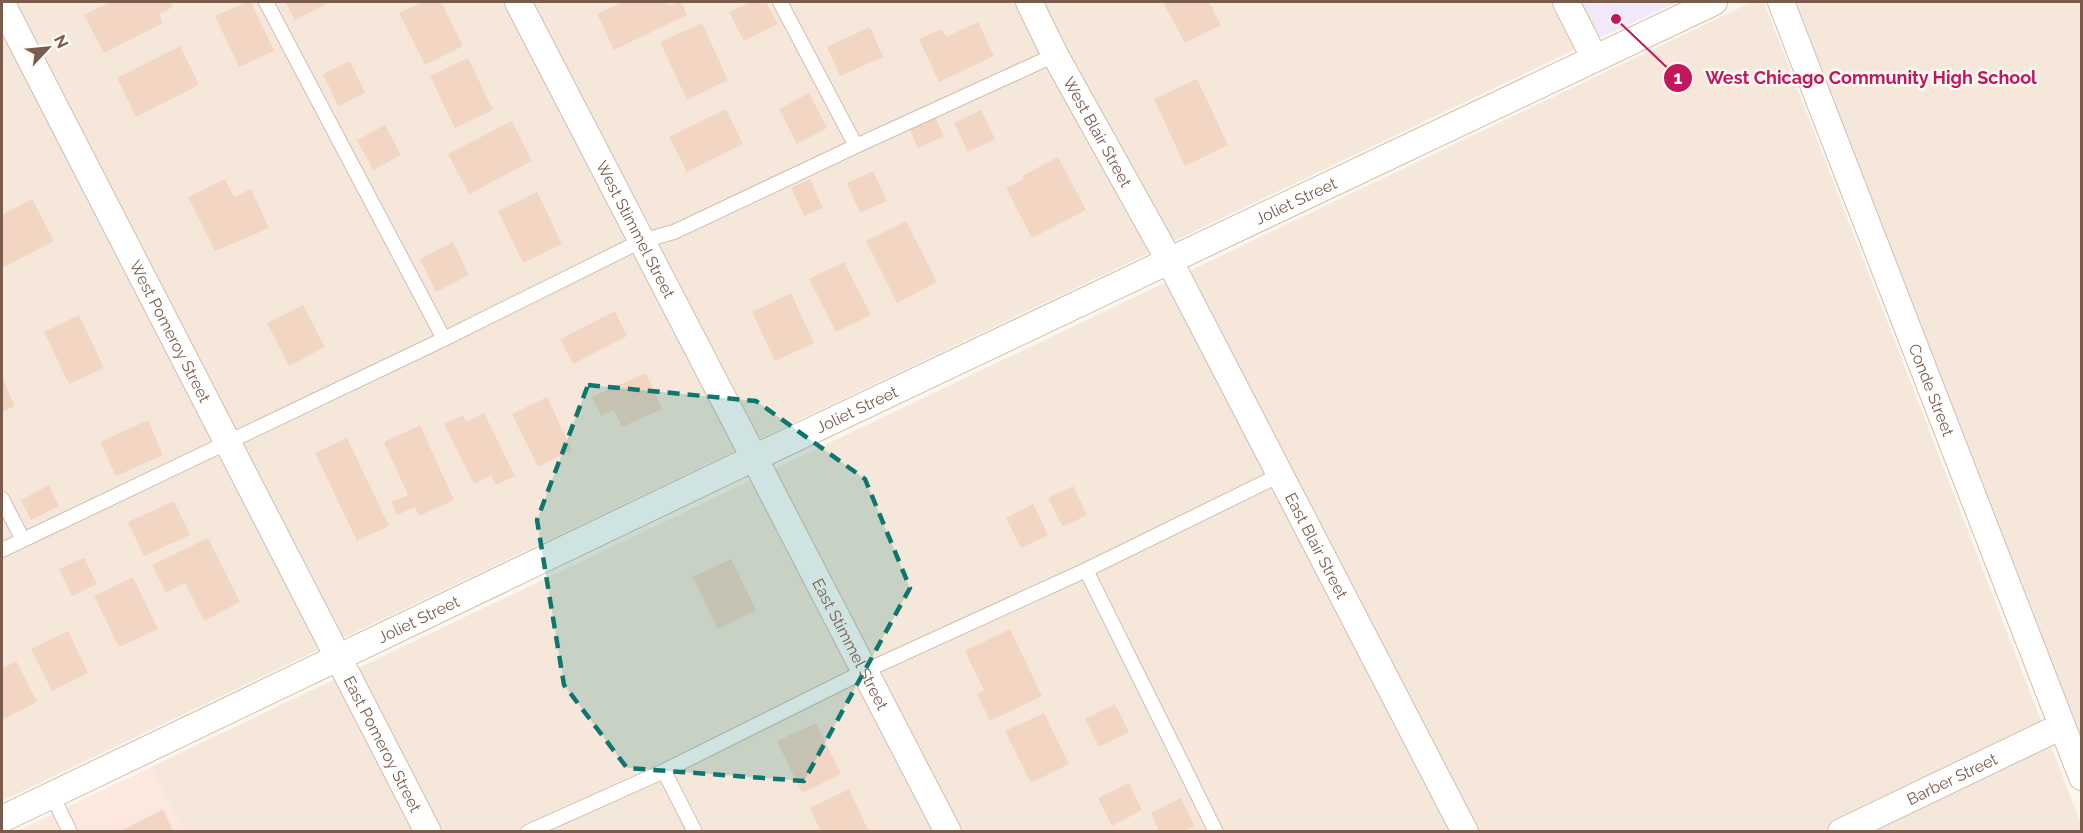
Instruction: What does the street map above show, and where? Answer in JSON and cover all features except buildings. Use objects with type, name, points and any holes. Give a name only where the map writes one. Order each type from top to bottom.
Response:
[{"type":"street","name":"West Stimmel Street","points":[[518,2],[754,458]]},
{"type":"street","name":"West Blair Street","points":[[1029,2],[1055,55],[1169,260]]},
{"type":"street","points":[[1566,2],[1594,57]]},
{"type":"street","name":"Joliet Street","points":[[2,819],[1594,57],[1714,2]]},
{"type":"street","name":"Conde Street","points":[[1781,2],[2081,774]]},
{"type":"street","name":"West Pomeroy Street","points":[[4,4],[338,658]]},
{"type":"street","name":"East Blair Street","points":[[1169,260],[1465,831]]},
{"type":"street","name":"East Stimmel Street","points":[[754,458],[948,831]]},
{"type":"street","name":"East Pomeroy Street","points":[[338,658],[428,831]]},
{"type":"street","name":"Barber Street","points":[[1841,831],[2062,726]]},
{"type":"lane","points":[[266,2],[444,339]]},
{"type":"lane","points":[[780,2],[856,146]]},
{"type":"lane","points":[[2,550],[444,339],[641,241],[674,232],[1055,55]]},
{"type":"lane","points":[[528,831],[664,771],[865,671],[1086,570],[1280,474]]},
{"type":"lane","points":[[2,499],[22,540]]},
{"type":"lane","points":[[1086,570],[1216,831]]},
{"type":"lane","points":[[664,771],[695,831]]},
{"type":"lane","points":[[52,795],[70,831]]},
{"type":"highlighted area","points":[[588,385],[756,401],[865,479],[910,588],[804,781],[627,768],[564,685],[537,520]]},
{"type":"shaded area","points":[[2,2],[1583,2],[1601,37],[2,801]]},
{"type":"shaded area","points":[[1583,2],[1678,2],[1601,37]]},
{"type":"shaded area","points":[[1752,2],[1764,2],[2082,831],[184,832],[151,767]]},
{"type":"shaded area","points":[[1796,2],[2081,2],[2081,750]]},
{"type":"shaded area","points":[[151,767],[184,831],[15,832]]},
{"type":"place","name":"West Chicago Community High School","points":[[1616,19]]}]
